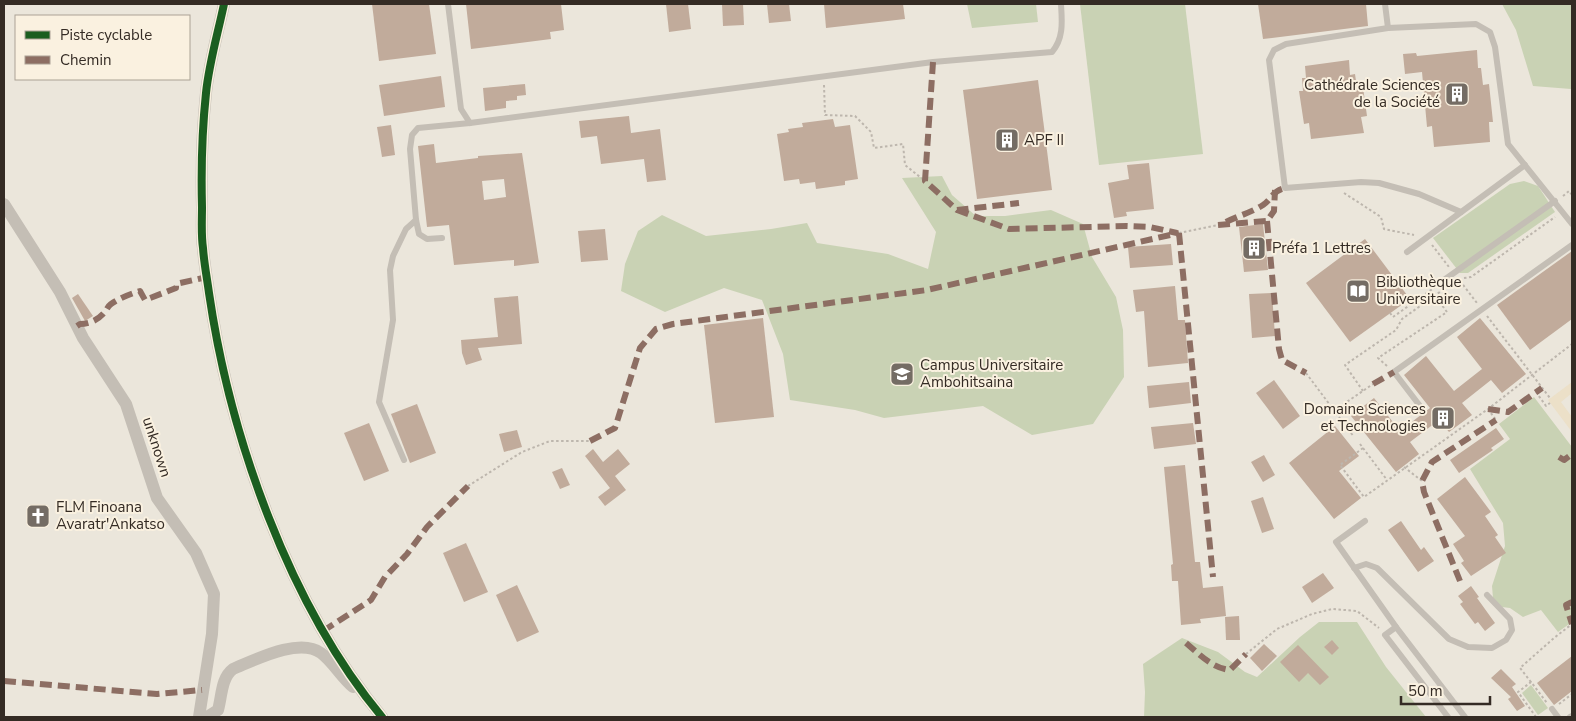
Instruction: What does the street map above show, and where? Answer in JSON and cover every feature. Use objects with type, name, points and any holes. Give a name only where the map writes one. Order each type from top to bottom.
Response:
[{"type":"street","points":[[224,4],[206,92],[201,164],[202,248],[215,331],[234,416],[258,490],[290,566],[319,623],[364,696],[382,717]]},
{"type":"street","name":"unknown","points":[[4,204],[60,292],[83,338],[126,404],[157,498],[196,553],[214,594],[212,634],[199,717]]},
{"type":"street","points":[[207,717],[218,710],[225,680],[233,669],[278,651],[299,648],[314,649],[322,654],[345,681],[364,696]]},
{"type":"lane","points":[[448,4],[461,109],[470,123]]},
{"type":"lane","points":[[442,238],[427,239],[419,234],[416,220],[410,149],[412,135],[418,128],[470,123],[933,62],[1052,52],[1059,44],[1062,25],[1061,4]]},
{"type":"lane","points":[[1385,4],[1388,28]]},
{"type":"lane","points":[[1462,212],[1420,194],[1379,184],[1361,182],[1285,188],[1269,60],[1274,50],[1286,44],[1388,28],[1476,24],[1490,32],[1496,47],[1508,144],[1572,224]]},
{"type":"lane","points":[[1407,252],[1525,165]]},
{"type":"lane","points":[[1447,282],[1555,201]]},
{"type":"lane","points":[[404,460],[379,402],[393,320],[390,270],[393,256],[406,229],[416,220]]},
{"type":"lane","points":[[1420,406],[1394,372],[1481,308],[1572,245]]},
{"type":"lane","points":[[1365,521],[1336,542],[1396,627],[1465,717]]},
{"type":"lane","points":[[1354,568],[1366,564],[1377,568],[1449,639],[1468,647],[1492,648],[1506,640],[1512,630],[1510,619],[1486,595]]},
{"type":"lane","points":[[1396,627],[1385,635],[1448,717]]},
{"type":"lane","points":[[1552,709],[1558,717]]},
{"type":"path","points":[[823,76],[826,115],[855,116],[872,132],[874,148],[903,144],[905,165],[925,181]]},
{"type":"path","points":[[1326,186],[1346,194],[1381,217],[1384,229],[1427,237],[1453,272]]},
{"type":"path","points":[[1569,191],[1572,195]]},
{"type":"path","points":[[1179,234],[1218,225]]},
{"type":"path","points":[[1458,278],[1550,398]]},
{"type":"path","points":[[1363,391],[1345,366],[1396,330],[1402,319],[1435,296],[1447,282]]},
{"type":"path","points":[[1394,372],[1378,358],[1447,312],[1435,296]]},
{"type":"path","points":[[1363,448],[1340,465],[1364,496],[1488,409],[1572,344]]},
{"type":"path","points":[[1306,373],[1354,437]]},
{"type":"path","points":[[1335,410],[1373,384]]},
{"type":"path","points":[[1536,392],[1546,406],[1550,403]]},
{"type":"path","points":[[1488,409],[1496,420]]},
{"type":"path","points":[[468,486],[522,452],[550,441],[590,441]]},
{"type":"path","points":[[1360,444],[1387,480]]},
{"type":"path","points":[[1404,467],[1422,481]]},
{"type":"path","points":[[1246,654],[1277,628],[1312,614],[1332,609],[1357,611],[1376,625],[1385,635]]},
{"type":"path","points":[[1572,624],[1520,668],[1552,709],[1572,694]]},
{"type":"path","points":[[1531,682],[1518,692],[1536,717]]},
{"type":"green space","points":[[967,4],[1036,4],[1038,22],[972,28]]},
{"type":"green space","points":[[1080,4],[1185,4],[1203,154],[1099,165]]},
{"type":"green space","points":[[1502,4],[1572,4],[1572,90],[1533,86],[1516,30]]},
{"type":"green space","points":[[942,176],[952,195],[976,216],[1005,216],[1051,210],[1083,224],[1092,257],[1116,297],[1123,330],[1124,377],[1093,424],[1032,435],[983,406],[884,418],[855,410],[790,400],[783,354],[762,300],[724,288],[665,312],[621,291],[625,264],[638,231],[662,215],[706,236],[807,223],[817,243],[888,254],[928,269],[936,232],[902,178]]},
{"type":"green space","points":[[1524,181],[1538,186],[1555,212],[1468,273],[1460,273],[1433,238],[1510,184]]},
{"type":"green space","points":[[1534,397],[1572,447],[1572,622],[1558,632],[1541,610],[1523,617],[1510,608],[1502,607],[1493,598],[1492,586],[1505,546],[1503,523],[1470,469],[1510,439],[1499,424]]},
{"type":"green space","points":[[1319,622],[1357,622],[1386,667],[1426,717],[1144,717],[1143,664],[1182,638],[1218,652],[1245,672],[1257,677]]},
{"type":"green space","points":[[1531,685],[1548,708],[1538,715],[1522,693]]},
{"type":"shaded area","points":[[1572,382],[1572,393],[1561,402],[1572,417],[1572,432],[1548,400]]},
{"type":"building","points":[[372,4],[429,4],[436,54],[379,61]]},
{"type":"building","points":[[466,4],[561,4],[564,30],[550,32],[551,39],[471,49]]},
{"type":"building","points":[[666,4],[688,4],[691,29],[669,32]]},
{"type":"building","points":[[722,4],[743,4],[744,25],[723,26]]},
{"type":"building","points":[[767,4],[789,4],[791,21],[769,23]]},
{"type":"building","points":[[824,4],[903,4],[905,19],[826,28]]},
{"type":"building","points":[[1258,4],[1366,4],[1368,26],[1263,39]]},
{"type":"building","name":"Cathédrale Sciences de la Société","points":[[1477,50],[1478,68],[1481,68],[1483,85],[1489,84],[1493,122],[1489,122],[1490,142],[1434,147],[1432,126],[1427,127],[1422,72],[1405,74],[1403,54],[1416,53],[1417,56]]},
{"type":"building","points":[[1349,60],[1350,75],[1355,74],[1357,88],[1363,87],[1367,116],[1361,117],[1364,133],[1311,139],[1309,123],[1304,124],[1299,91],[1303,91],[1302,78],[1306,78],[1305,66]]},
{"type":"building","points":[[441,76],[445,107],[384,116],[379,85]]},
{"type":"building","name":"APF II","points":[[1038,80],[1052,190],[977,199],[963,90]]},
{"type":"building","points":[[525,84],[526,95],[517,96],[517,100],[506,101],[506,108],[485,111],[483,88]]},
{"type":"building","points":[[629,116],[631,133],[660,129],[666,180],[647,182],[644,159],[601,164],[597,136],[581,138],[579,121]]},
{"type":"building","points":[[833,119],[835,127],[850,125],[858,179],[845,181],[845,185],[816,189],[815,182],[800,184],[799,179],[784,181],[777,134],[789,132],[788,129],[803,127],[802,123]]},
{"type":"building","points":[[391,125],[395,155],[382,157],[377,127]]},
{"type":"building","points":[[434,144],[436,163],[478,158],[478,156],[522,153],[539,263],[514,266],[514,260],[454,265],[449,225],[427,227],[418,146]],"holes":[[[504,179],[506,197],[484,200],[482,181]]]},
{"type":"building","points":[[1149,163],[1154,209],[1126,212],[1127,216],[1114,218],[1108,183],[1129,179],[1127,165]]},
{"type":"building","name":"Préfa 1 Lettres","points":[[1263,224],[1268,270],[1244,272],[1239,227]]},
{"type":"building","points":[[605,229],[608,260],[581,262],[578,231]]},
{"type":"building","name":"Bibliothèque Universitaire","points":[[1365,239],[1410,299],[1350,342],[1306,283]]},
{"type":"building","points":[[1171,244],[1173,265],[1130,268],[1128,247]]},
{"type":"building","points":[[1572,251],[1572,319],[1530,350],[1497,305]]},
{"type":"building","points":[[1175,286],[1178,320],[1185,320],[1188,363],[1148,367],[1144,311],[1136,312],[1133,290]]},
{"type":"building","points":[[1272,293],[1275,336],[1252,338],[1249,294]]},
{"type":"building","points":[[78,294],[93,316],[85,321],[72,298]]},
{"type":"building","points":[[518,296],[522,344],[478,348],[482,360],[466,365],[462,353],[461,340],[498,337],[494,298]]},
{"type":"building","points":[[763,318],[774,417],[715,423],[704,325]]},
{"type":"building","name":"Domaine Sciences et Technologies","points":[[1480,318],[1526,374],[1502,393],[1491,380],[1462,403],[1472,415],[1449,432],[1439,420],[1410,442],[1419,454],[1396,472],[1351,416],[1374,398],[1400,431],[1430,408],[1404,375],[1426,356],[1454,391],[1482,369],[1457,337]]},
{"type":"building","points":[[1274,380],[1300,416],[1283,429],[1256,393]]},
{"type":"building","points":[[1189,382],[1191,403],[1149,408],[1147,386]]},
{"type":"building","points":[[417,404],[436,453],[410,463],[391,414]]},
{"type":"building","points":[[369,423],[389,471],[364,481],[344,433]]},
{"type":"building","points":[[1193,423],[1196,444],[1154,449],[1151,427]]},
{"type":"building","points":[[1335,426],[1359,456],[1339,471],[1361,498],[1334,519],[1289,463]]},
{"type":"building","points":[[1496,428],[1504,439],[1491,448],[1493,450],[1459,473],[1450,460]]},
{"type":"building","points":[[517,430],[522,447],[504,452],[499,434]]},
{"type":"building","points":[[593,449],[603,462],[618,449],[630,464],[615,476],[626,490],[605,506],[598,497],[610,488],[585,456]]},
{"type":"building","points":[[1264,455],[1275,475],[1263,482],[1251,462]]},
{"type":"building","points":[[1185,465],[1195,562],[1200,562],[1203,588],[1223,586],[1226,616],[1200,619],[1201,623],[1181,625],[1178,581],[1172,581],[1171,565],[1173,564],[1164,467]]},
{"type":"building","points":[[562,468],[570,485],[560,489],[552,472]]},
{"type":"building","points":[[1465,477],[1491,512],[1485,516],[1498,535],[1495,537],[1506,553],[1471,576],[1461,563],[1464,561],[1453,544],[1465,536],[1437,499]]},
{"type":"building","points":[[1263,497],[1274,529],[1262,533],[1251,501]]},
{"type":"building","points":[[1401,521],[1421,550],[1424,547],[1434,561],[1418,572],[1388,530]]},
{"type":"building","points":[[466,543],[488,592],[464,602],[443,553]]},
{"type":"building","points":[[1323,573],[1334,588],[1312,603],[1302,587]]},
{"type":"building","points":[[517,585],[539,632],[517,642],[496,595]]},
{"type":"building","points":[[1471,586],[1495,623],[1485,631],[1478,622],[1475,624],[1460,604],[1463,602],[1458,596]]},
{"type":"building","points":[[1239,616],[1240,640],[1226,640],[1225,617]]},
{"type":"building","points":[[1332,640],[1339,648],[1332,655],[1324,647]]},
{"type":"building","points":[[1264,644],[1277,656],[1262,671],[1250,658]]},
{"type":"building","points":[[1298,645],[1329,677],[1320,685],[1308,673],[1299,682],[1280,662]]},
{"type":"building","points":[[1572,656],[1572,691],[1554,705],[1537,683]]},
{"type":"building","points":[[1501,669],[1516,684],[1512,687],[1525,706],[1517,711],[1508,699],[1511,697],[1491,678]]},
{"type":"marked path","points":[[933,62],[925,181],[957,210],[1019,203]]},
{"type":"marked path","points":[[1226,222],[1259,207],[1277,191],[1285,188]]},
{"type":"marked path","points":[[1218,225],[1267,221],[1274,211],[1275,190]]},
{"type":"marked path","points":[[957,210],[1009,229],[1127,226],[1150,227],[1177,233]]},
{"type":"marked path","points":[[1267,221],[1279,349],[1282,360],[1306,373]]},
{"type":"marked path","points":[[1179,233],[1213,577]]},
{"type":"marked path","points":[[590,441],[615,428],[640,348],[656,329],[673,324],[927,290],[1179,233]]},
{"type":"marked path","points":[[77,326],[96,320],[111,304],[129,295],[140,291],[145,300],[176,288],[176,284],[207,277]]},
{"type":"marked path","points":[[1373,384],[1394,372]]},
{"type":"marked path","points":[[1488,409],[1508,412],[1542,388]]},
{"type":"marked path","points":[[1460,581],[1424,492],[1422,481],[1432,462],[1496,420]]},
{"type":"marked path","points":[[1559,457],[1564,460],[1572,454]]},
{"type":"marked path","points":[[323,631],[371,600],[385,577],[407,554],[427,527],[468,486]]},
{"type":"marked path","points":[[1572,602],[1566,605],[1572,624]]},
{"type":"marked path","points":[[1186,643],[1201,656],[1223,669],[1230,670],[1246,654]]},
{"type":"marked path","points":[[4,681],[157,694],[202,690]]},
{"type":"cycle path","points":[[224,4],[207,82],[202,164],[202,243],[219,348],[248,461],[268,517],[292,572],[319,624],[349,673],[382,717]]},
{"type":"place","name":"Cathédrale Sciences de la Société","points":[[1457,94]]},
{"type":"place","name":"APF II","points":[[1007,140]]},
{"type":"place","name":"Préfa 1 Lettres","points":[[1254,248]]},
{"type":"place","name":"Bibliothèque Universitaire","points":[[1358,291]]},
{"type":"place","name":"Campus Universitaire Ambohitsaina","points":[[902,374]]},
{"type":"place","name":"Domaine Sciences et Technologies","points":[[1443,418]]},
{"type":"place","name":"FLM Finoana Avaratr'Ankatso","points":[[38,516]]}]
